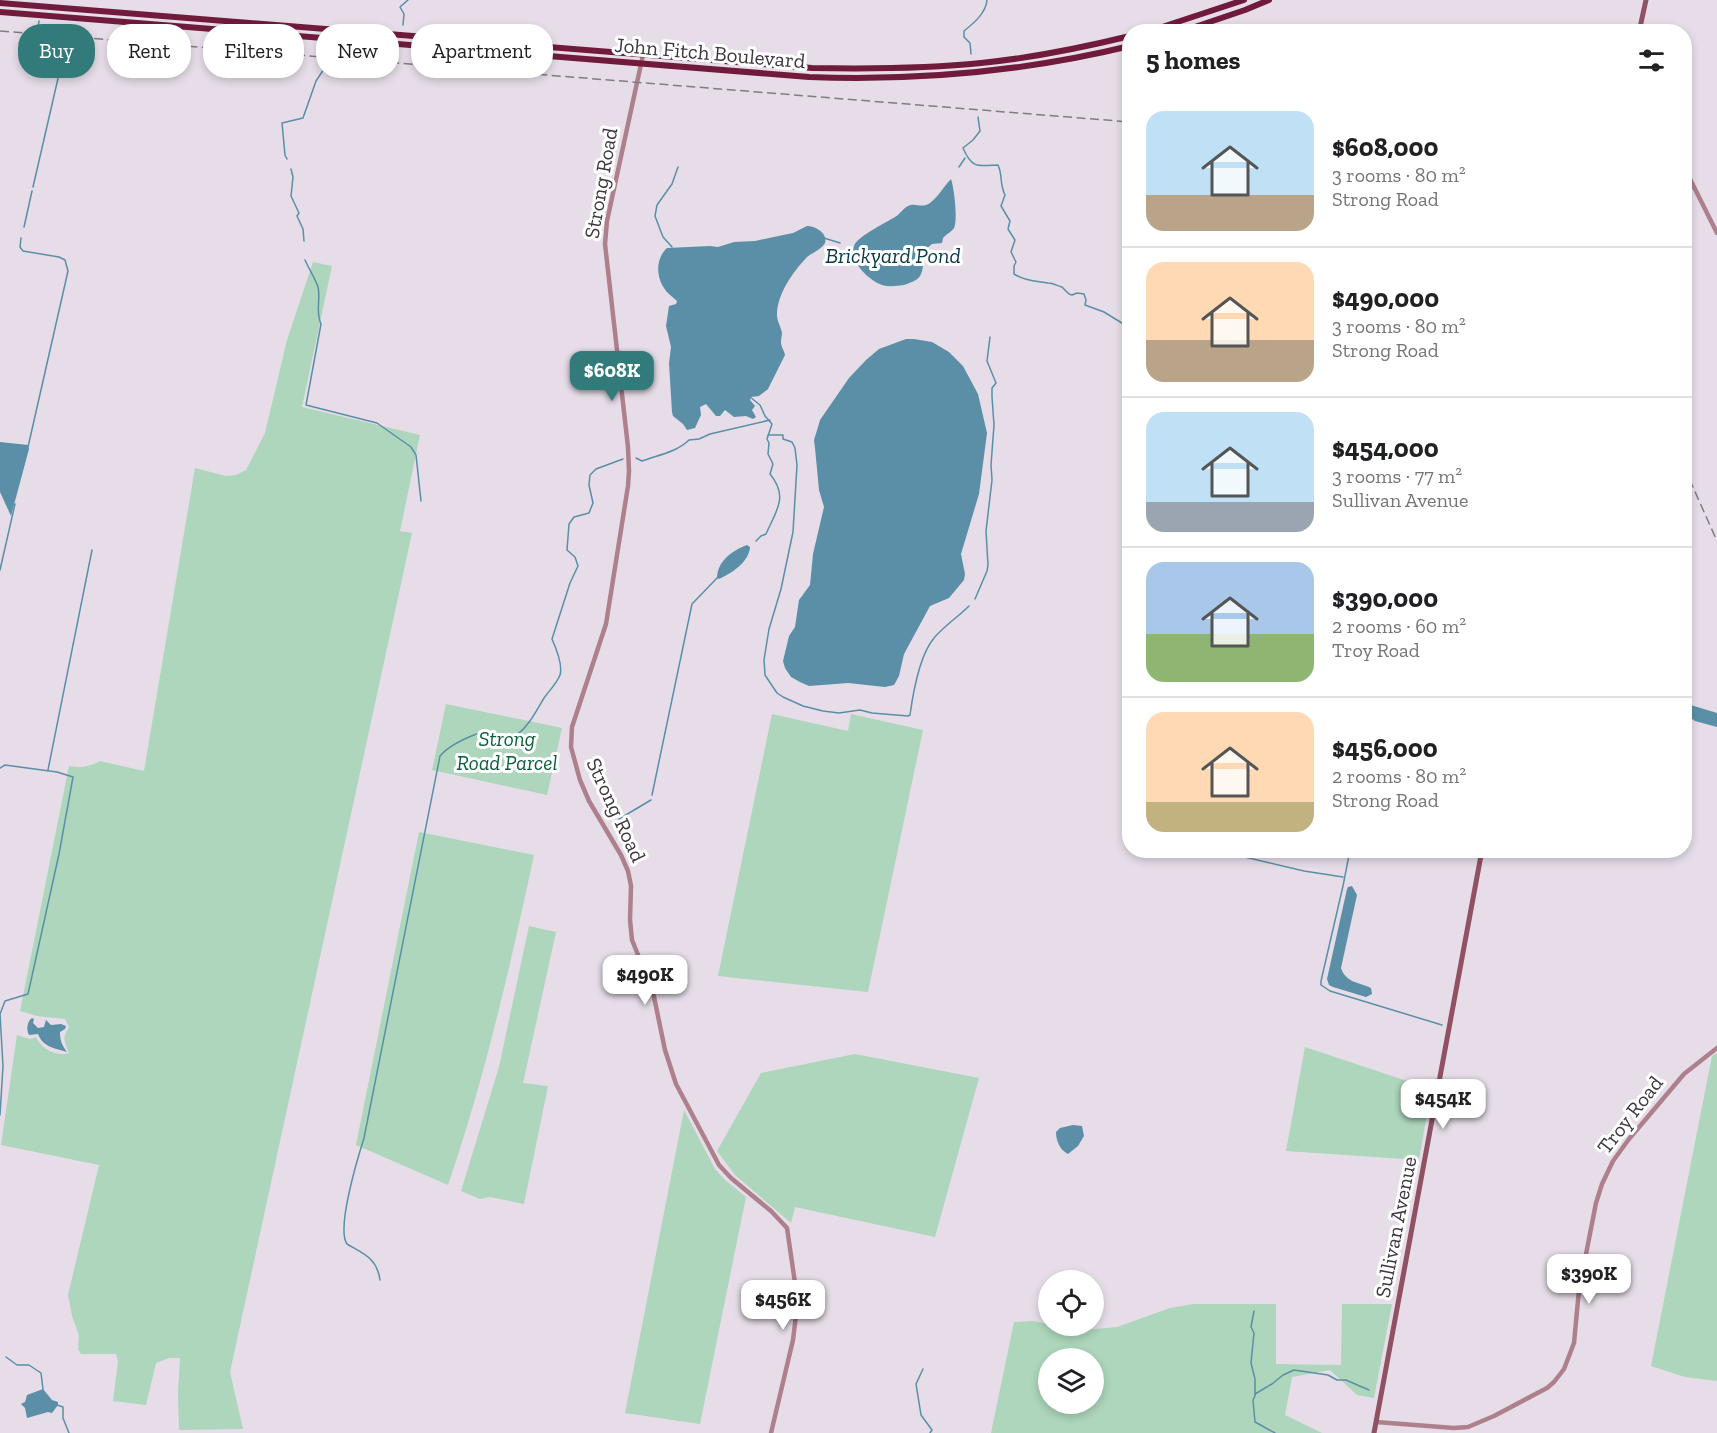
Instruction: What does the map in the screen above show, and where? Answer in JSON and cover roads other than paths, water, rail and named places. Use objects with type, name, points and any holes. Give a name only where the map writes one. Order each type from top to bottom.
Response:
[{"type":"highway","points":[[1171,24],[1244,0]]},
{"type":"highway","points":[[1204,24],[1269,0]]},
{"type":"highway","name":"John Fitch Boulevard","points":[[0,3],[812,68],[902,68],[983,63],[1031,57],[1122,38]]},
{"type":"highway","name":"John Fitch Boulevard","points":[[0,12],[809,77],[902,78],[978,73],[1032,66],[1122,47]]},
{"type":"highway","points":[[1086,46],[1088,55]]},
{"type":"highway","points":[[902,68],[902,78]]},
{"type":"main road","points":[[1641,24],[1646,0]]},
{"type":"main road","name":"Sullivan Avenue","points":[[1374,1433],[1481,858]]},
{"type":"street","name":"Strong Road","points":[[643,54],[607,221],[605,244],[627,441],[628,478],[606,624],[572,727],[571,747],[580,780],[589,801],[628,871],[631,886],[632,940],[653,992],[665,1050],[676,1083],[719,1165],[730,1178],[771,1211],[787,1228],[796,1294],[795,1326],[771,1433]]},
{"type":"street","points":[[1692,183],[1717,233]]},
{"type":"street","name":"Troy Road","points":[[1376,1422],[1468,1427],[1494,1416],[1554,1382],[1564,1369],[1574,1343],[1579,1290],[1596,1203],[1613,1161],[1684,1074],[1717,1048]]},
{"type":"water","name":"Brickyard Pond","points":[[951,179],[956,211],[954,228],[943,238],[942,243],[932,244],[926,249],[919,278],[904,285],[887,286],[877,283],[857,264],[853,252],[856,242],[908,206],[930,203]]},
{"type":"water","points":[[807,226],[820,231],[825,236],[825,243],[807,257],[791,276],[783,291],[777,315],[785,355],[768,389],[759,396],[751,397],[750,400],[755,406],[752,410],[756,417],[753,419],[746,416],[734,417],[725,410],[720,416],[716,416],[706,404],[700,407],[701,415],[695,428],[687,430],[672,412],[669,363],[671,347],[666,326],[669,306],[676,304],[677,301],[665,289],[659,277],[658,265],[663,253],[667,248],[718,247],[734,242],[755,241],[793,233]]},
{"type":"water","points":[[906,339],[932,342],[949,352],[963,366],[978,394],[987,433],[979,494],[961,554],[964,580],[949,598],[930,606],[904,654],[899,676],[894,685],[885,687],[848,683],[809,686],[791,677],[783,661],[789,636],[795,627],[799,600],[810,585],[813,554],[824,507],[819,490],[814,440],[820,420],[849,378],[879,349]]},
{"type":"water","points":[[0,442],[28,445],[29,449],[11,516],[0,492]]},
{"type":"water","points":[[747,545],[750,547],[749,552],[743,562],[729,574],[717,578],[723,561],[736,550]]},
{"type":"water","points":[[1692,705],[1717,713],[1717,727],[1692,719]]},
{"type":"water","points":[[1352,886],[1357,895],[1341,968],[1346,977],[1371,988],[1372,994],[1366,997],[1333,987],[1329,985],[1327,979],[1347,889]]},
{"type":"water","points":[[32,1018],[38,1028],[44,1027],[46,1020],[51,1025],[66,1026],[60,1035],[67,1052],[46,1044],[38,1034],[29,1035],[28,1026]]},
{"type":"water","points":[[1073,1125],[1082,1126],[1084,1136],[1078,1146],[1068,1154],[1059,1145],[1056,1132],[1060,1128]]},
{"type":"water","points":[[43,1389],[52,1400],[58,1402],[58,1405],[52,1413],[27,1418],[25,1408],[21,1404],[25,1402],[27,1395]]},
{"type":"waterway","points":[[403,25],[404,14],[400,7],[408,0]]},
{"type":"waterway","points":[[971,54],[970,43],[964,37],[964,31],[982,13],[987,0]]},
{"type":"waterway","points":[[33,187],[58,78]]},
{"type":"waterway","points":[[287,159],[282,123],[303,118],[318,78]]},
{"type":"waterway","points":[[978,117],[980,131],[963,148],[969,160],[976,165],[998,165],[1005,195],[1001,206],[1010,221],[1008,229],[1015,240],[1011,252],[1016,262],[1014,274],[1026,279],[1054,284],[1072,295],[1084,294],[1085,305],[1104,312],[1122,323]]},
{"type":"waterway","points":[[959,167],[965,158]]},
{"type":"waterway","points":[[672,247],[663,237],[655,216],[657,205],[672,184],[678,167]]},
{"type":"waterway","points":[[291,169],[293,177],[291,196],[299,213],[297,216],[303,229],[304,241]]},
{"type":"waterway","points":[[24,227],[32,191]]},
{"type":"waterway","points":[[21,238],[20,247],[23,251],[59,257],[65,260],[68,271],[28,447]]},
{"type":"waterway","points":[[824,238],[840,243]]},
{"type":"waterway","points":[[305,260],[318,287],[318,315],[321,324],[306,405],[377,423],[411,447],[416,455],[421,501]]},
{"type":"waterway","points":[[975,599],[988,565],[986,531],[992,480],[994,425],[992,388],[996,383],[987,361],[990,337]]},
{"type":"waterway","points":[[750,397],[760,405],[772,424],[767,439],[768,454],[773,464],[770,474],[776,482],[780,497],[777,511],[766,534],[756,541]]},
{"type":"waterway","points":[[636,458],[642,461],[673,450],[689,440],[770,420]]},
{"type":"waterway","points":[[768,435],[783,435],[783,439],[792,442],[797,465],[793,532],[781,589],[769,629],[764,660],[765,675],[777,693],[803,706],[823,711],[839,713],[860,710],[908,716],[924,655],[934,638],[969,606]]},
{"type":"waterway","points":[[380,1280],[373,1262],[347,1244],[344,1224],[349,1193],[364,1138],[440,756],[455,744],[485,731],[496,737],[514,736],[528,724],[557,681],[561,666],[552,639],[570,583],[578,566],[575,557],[567,550],[569,524],[574,517],[589,513],[593,503],[589,485],[590,475],[596,469],[623,459]]},
{"type":"waterway","points":[[0,570],[15,504]]},
{"type":"waterway","points":[[48,770],[92,550]]},
{"type":"waterway","points":[[652,795],[692,604],[718,577]]},
{"type":"waterway","points":[[0,768],[5,765],[57,772],[73,777],[59,854],[28,994],[5,1001],[0,1014],[3,1066],[0,1115]]},
{"type":"waterway","points":[[619,819],[651,800]]},
{"type":"waterway","points":[[1249,858],[1304,871],[1343,877]]},
{"type":"waterway","points":[[1348,858],[1321,985],[1330,991],[1442,1025]]},
{"type":"waterway","points":[[1254,1311],[1251,1327],[1254,1333],[1251,1363],[1255,1379],[1253,1400],[1255,1422],[1275,1433]]},
{"type":"waterway","points":[[6,1357],[17,1365],[29,1365],[41,1373],[43,1389]]},
{"type":"waterway","points":[[923,1369],[916,1384],[921,1415],[932,1430],[930,1433]]},
{"type":"waterway","points":[[1255,1394],[1294,1370],[1328,1375],[1369,1390]]},
{"type":"waterway","points":[[57,1405],[63,1407],[63,1418],[69,1433]]},
{"type":"railway","points":[[0,31],[1122,121]]},
{"type":"railway","points":[[1692,485],[1717,541]]},
{"type":"park label","name":"Strong Road Parcel","points":[[507,751]]}]
